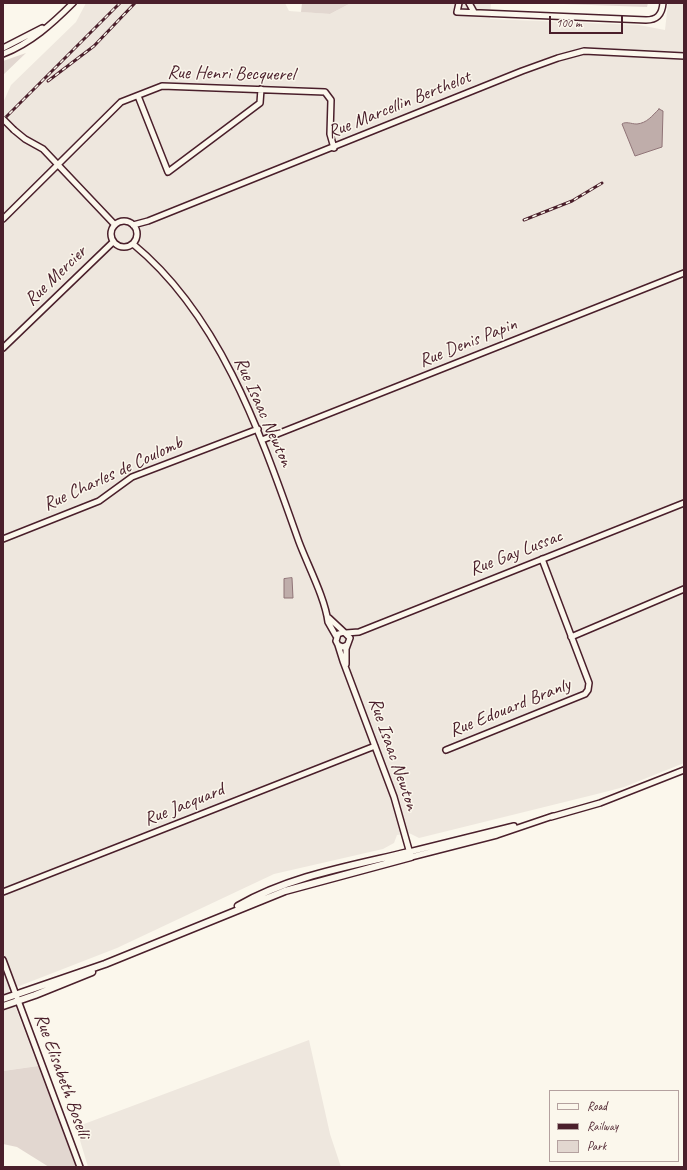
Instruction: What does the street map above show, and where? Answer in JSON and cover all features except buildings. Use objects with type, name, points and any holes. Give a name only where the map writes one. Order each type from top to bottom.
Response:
[{"type":"main road","points":[[3,1006],[17,999],[77,978],[105,964],[221,916],[257,895],[281,885],[410,855]]},
{"type":"main road","points":[[3,999],[17,999]]},
{"type":"street","points":[[3,54],[26,43],[55,20],[73,3]]},
{"type":"street","points":[[459,3],[457,12],[650,20],[660,15],[663,3]]},
{"type":"street","points":[[468,3],[474,12]]},
{"type":"street","points":[[3,48],[25,38],[55,20]]},
{"type":"street","name":"Rue Marcellin Berthelot","points":[[134,225],[148,221],[334,148],[522,71],[571,54],[584,51],[684,56]]},
{"type":"street","name":"Rue Henri Becquerel","points":[[3,218],[121,102],[165,85],[325,92],[331,100],[330,134],[334,148]]},
{"type":"street","points":[[138,96],[168,172],[260,103],[261,89]]},
{"type":"street","points":[[3,119],[25,139],[43,149],[115,224]]},
{"type":"street","points":[[125,221],[134,225],[137,237],[133,244],[125,248],[116,245],[113,242],[110,234],[115,224],[125,221]]},
{"type":"street","name":"Rue Mercier","points":[[3,348],[113,242]]},
{"type":"street","name":"Rue Isaac Newton","points":[[133,244],[143,252],[186,299],[232,372],[258,429],[328,622],[336,636]]},
{"type":"street","name":"Rue Denis Papin","points":[[262,440],[684,273]]},
{"type":"street","name":"Rue Charles de Coulomb","points":[[3,539],[99,501],[132,477],[258,429]]},
{"type":"street","name":"Rue Gay Lussac","points":[[345,633],[359,632],[684,503]]},
{"type":"street","name":"Rue Edouard Branly","points":[[446,750],[585,694],[588,690],[589,683],[542,559]]},
{"type":"street","points":[[571,637],[684,589]]},
{"type":"street","name":"Rue Isaac Newton","points":[[327,616],[345,633]]},
{"type":"street","name":"Rue Gay Lussac","points":[[349,643],[359,632]]},
{"type":"street","points":[[339,633],[345,633],[349,643],[343,646],[338,645],[336,636],[339,633]]},
{"type":"street","name":"Rue Isaac Newton","points":[[346,667],[349,643]]},
{"type":"street","name":"Rue Isaac Newton","points":[[338,645],[394,797],[410,855]]},
{"type":"street","name":"Rue Jacquard","points":[[3,892],[375,746]]},
{"type":"street","points":[[410,855],[600,803],[684,770]]},
{"type":"street","points":[[3,960],[17,999]]},
{"type":"street","name":"Rue Elisabeth Boselli","points":[[17,999],[80,1167]]},
{"type":"shaded area","points":[[86,3],[285,3],[289,11],[330,14],[351,3],[491,3],[490,19],[639,25],[665,30],[668,3],[684,3],[684,763],[624,787],[419,838],[409,833],[397,835],[394,843],[383,849],[274,874],[117,948],[9,990],[38,1066],[3,1071],[3,103],[11,85],[76,22]]},
{"type":"shaded area","points":[[659,109],[663,111],[662,147],[635,156],[622,124],[637,124],[644,122]]},
{"type":"shaded area","points":[[292,578],[293,598],[284,598],[284,579]]},
{"type":"shaded area","points":[[309,1040],[330,1134],[341,1167],[88,1167],[76,1127]]},
{"type":"green space","points":[[302,3],[351,3],[330,14],[301,12]]},
{"type":"green space","points":[[535,3],[648,3],[647,7]]},
{"type":"green space","points":[[26,53],[3,75],[3,61]]},
{"type":"green space","points":[[38,1066],[76,1167],[49,1167],[17,1147],[3,1144],[3,1071]]},
{"type":"railway","points":[[3,120],[120,3]]},
{"type":"railway","points":[[48,81],[94,46],[135,3]]},
{"type":"railway","points":[[524,220],[572,201],[602,183]]}]
